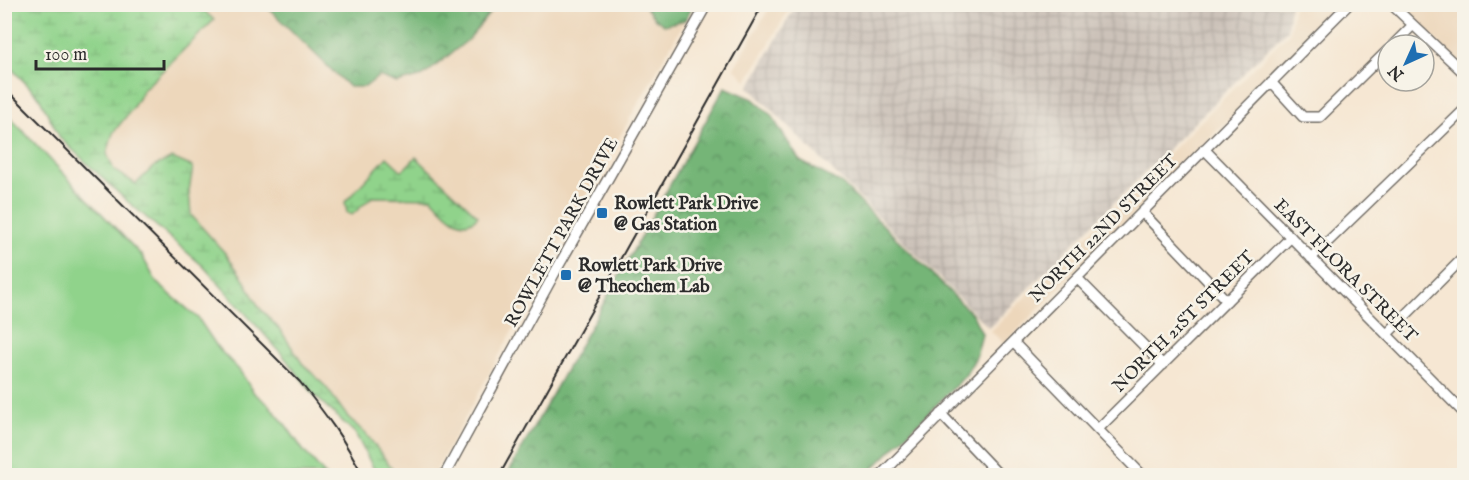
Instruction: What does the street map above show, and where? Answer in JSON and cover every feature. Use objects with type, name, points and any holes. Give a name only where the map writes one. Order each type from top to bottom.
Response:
[{"type":"street","name":"ROWLETT PARK DRIVE","points":[[444,476],[558,267],[707,4]]},
{"type":"street","name":"NORTH 22ND STREET","points":[[880,476],[1349,4]]},
{"type":"street","points":[[1391,4],[1464,73]]},
{"type":"street","points":[[1405,33],[1413,25]]},
{"type":"street","points":[[1271,82],[1303,117],[1320,117],[1376,62]]},
{"type":"street","points":[[1311,258],[1464,110]]},
{"type":"street","name":"EAST FLORA STREET","points":[[1204,149],[1464,414]]},
{"type":"street","points":[[1142,212],[1227,301]]},
{"type":"street","name":"NORTH 21ST STREET","points":[[1098,429],[1291,237]]},
{"type":"street","points":[[1387,334],[1464,257]]},
{"type":"street","points":[[1077,278],[1163,365]]},
{"type":"street","points":[[1012,342],[1143,476]]},
{"type":"street","points":[[941,414],[1000,476]]},
{"type":"shaded area","points":[[198,5],[265,5],[328,66],[365,87],[379,76],[469,39],[496,5],[644,5],[654,18],[664,25],[685,20],[434,475],[397,475],[367,435],[347,416],[326,387],[302,363],[281,331],[259,307],[243,278],[225,253],[191,215],[189,191],[193,167],[153,167],[136,184],[114,170],[107,154],[113,133],[132,109],[143,90],[214,20]],"holes":[[[388,158],[468,223],[460,223],[451,217],[432,198],[371,197],[356,213],[368,178]]]},
{"type":"shaded area","points":[[771,5],[792,5],[747,81],[734,68]]},
{"type":"shaded area","points":[[796,5],[1290,5],[1287,30],[989,328],[749,87]]},
{"type":"shaded area","points":[[1294,5],[1343,5],[1004,344],[991,331],[1289,33]]},
{"type":"shaded area","points":[[1402,5],[1464,5],[1464,68],[1436,40],[1436,33],[1430,33]]},
{"type":"green space","points":[[4,5],[198,5],[214,20],[143,90],[132,109],[113,133],[107,154],[114,170],[136,184],[153,167],[172,158],[193,167],[189,191],[191,215],[225,253],[243,278],[259,307],[281,331],[302,363],[326,387],[347,416],[367,435],[397,475],[377,475],[355,433],[315,396],[281,353],[203,266],[127,201],[60,138],[39,97],[5,62]]},
{"type":"green space","points":[[265,5],[496,5],[469,39],[423,76],[397,83],[379,76],[365,87],[349,87]]},
{"type":"green space","points":[[644,5],[693,5],[685,20],[664,25],[654,18]]},
{"type":"green space","points":[[725,87],[753,99],[771,115],[800,161],[841,183],[973,315],[982,334],[976,357],[965,376],[867,475],[507,475]]},
{"type":"green space","points":[[5,112],[142,256],[157,283],[198,318],[218,348],[240,371],[254,393],[268,404],[325,475],[5,475]]},
{"type":"green space","points":[[387,157],[402,171],[416,157],[478,216],[466,223],[459,222],[447,214],[432,198],[372,197],[352,215],[347,213],[345,202]]},
{"type":"railway","points":[[499,476],[763,4]]},
{"type":"railway","points":[[4,87],[300,382],[334,427],[363,476]]},
{"type":"place","name":"Rowlett Park Drive @ Gas Station","points":[[602,213]]},
{"type":"place","name":"Rowlett Park Drive @ Theochem Lab","points":[[566,275]]}]
